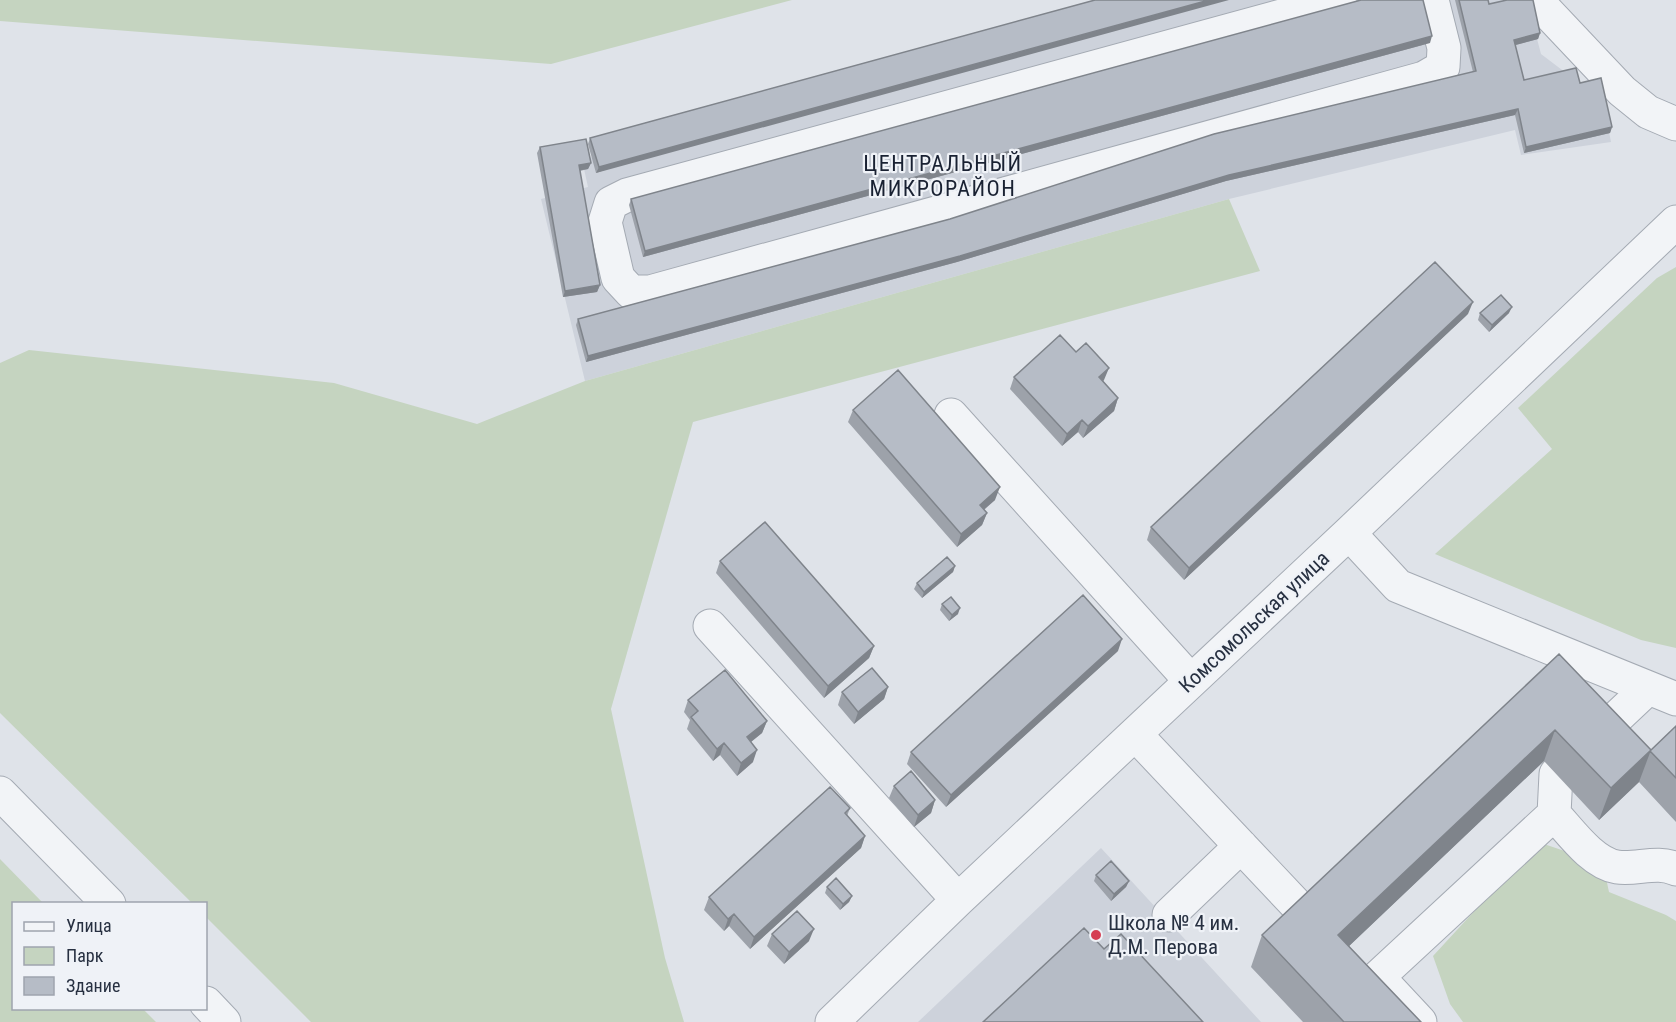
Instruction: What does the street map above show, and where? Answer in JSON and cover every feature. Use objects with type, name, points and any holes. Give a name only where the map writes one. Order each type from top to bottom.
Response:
[{"type":"street","points":[[1340,0],[627,195],[611,203],[605,222],[618,278],[631,292],[650,292],[1424,78],[1443,67],[1444,48],[1432,0]]},
{"type":"street","points":[[1536,0],[1622,91],[1648,112],[1676,124]]},
{"type":"street","name":"Комсомольская улица","points":[[832,1022],[958,900],[1676,222]]},
{"type":"street","points":[[951,415],[1191,681]]},
{"type":"street","points":[[1349,533],[1398,586],[1662,694]]},
{"type":"street","points":[[710,626],[958,900]]},
{"type":"street","points":[[1596,737],[1662,694]]},
{"type":"street","points":[[1135,734],[1306,915]]},
{"type":"street","points":[[1378,977],[1554,814],[1556,774]]},
{"type":"street","points":[[0,793],[107,902]]},
{"type":"street","points":[[1554,814],[1595,858],[1616,867],[1667,865],[1676,869]]},
{"type":"street","points":[[1169,915],[1240,846]]},
{"type":"street","points":[[1351,958],[1378,977],[1420,1022]]},
{"type":"street","points":[[207,1004],[224,1022]]},
{"type":"shaded area","points":[[1160,0],[1519,0],[1531,16],[1541,54],[1603,101],[1611,142],[1521,155],[1515,130],[1229,199],[585,381],[541,199],[588,187],[582,160]]},
{"type":"shaded area","name":"Школа № 4 им. Д.М. Перова","points":[[1101,848],[1261,1022],[918,1022]]},
{"type":"green space","points":[[0,0],[792,0],[551,64],[0,21]]},
{"type":"green space","points":[[1229,199],[1260,271],[693,422],[611,709],[665,958],[684,1022],[311,1022],[207,918],[207,902],[191,902],[0,713],[0,363],[29,350],[334,383],[477,424],[585,381]]},
{"type":"green space","points":[[1676,267],[1676,648],[1641,640],[1435,554],[1552,449],[1518,408],[1657,278]]},
{"type":"green space","points":[[1538,842],[1603,864],[1609,892],[1676,921],[1676,1022],[1463,1022],[1450,1004],[1433,956]]},
{"type":"green space","points":[[0,859],[42,902],[12,902],[12,1010],[144,1010],[156,1022],[0,1022]]},
{"type":"building","points":[[1095,0],[1209,0],[599,167],[590,138]]},
{"type":"building","points":[[1361,0],[1423,0],[1432,36],[645,251],[631,199]]},
{"type":"building","points":[[1459,0],[1488,0],[1489,4],[1507,0],[1533,0],[1540,33],[1514,40],[1524,80],[1576,68],[1580,83],[1601,78],[1612,127],[1526,147],[1518,109],[1229,175],[960,256],[588,356],[578,319],[950,219],[1214,134],[1476,71]]},
{"type":"building","points":[[586,139],[591,163],[579,165],[600,285],[565,291],[540,147]]},
{"type":"building","points":[[1435,262],[1473,302],[1189,568],[1151,527]]},
{"type":"building","points":[[1501,295],[1512,307],[1492,325],[1480,313]]},
{"type":"building","points":[[1060,335],[1076,352],[1086,343],[1109,368],[1099,377],[1118,398],[1088,426],[1082,420],[1067,434],[1014,377]]},
{"type":"building","points":[[898,370],[1000,487],[980,505],[987,513],[961,534],[853,410]]},
{"type":"building","points":[[765,522],[874,646],[828,686],[720,561]]},
{"type":"building","points":[[947,557],[955,566],[924,592],[917,583]]},
{"type":"building","points":[[1083,595],[1122,639],[951,795],[911,752]]},
{"type":"building","points":[[951,597],[960,608],[952,615],[942,604]]},
{"type":"building","points":[[1559,654],[1651,750],[1611,788],[1555,730],[1338,935],[1421,1022],[1344,1022],[1262,935]]},
{"type":"building","points":[[872,668],[888,687],[858,712],[842,692]]},
{"type":"building","points":[[725,670],[767,721],[747,737],[757,750],[741,763],[724,743],[717,749],[691,717],[698,711],[688,700]]},
{"type":"building","points":[[1676,726],[1676,778],[1650,751]]},
{"type":"building","points":[[911,771],[935,800],[918,815],[894,786]]},
{"type":"building","points":[[830,787],[850,808],[845,813],[865,836],[754,937],[734,914],[728,919],[709,897]]},
{"type":"building","points":[[1111,861],[1129,881],[1114,894],[1096,875]]},
{"type":"building","points":[[836,878],[852,896],[843,904],[827,887]]},
{"type":"building","points":[[797,911],[814,929],[789,952],[772,934]]},
{"type":"building","points":[[1084,928],[1104,949],[1121,934],[1203,1022],[983,1022]]},
{"type":"place","name":"Школа № 4 им. Д.М. Перова","points":[[1096,935]]},
{"type":"district","name":"ЦЕНТРАЛЬНЫЙ МИКРОРАЙОН","points":[[943,176]]}]
